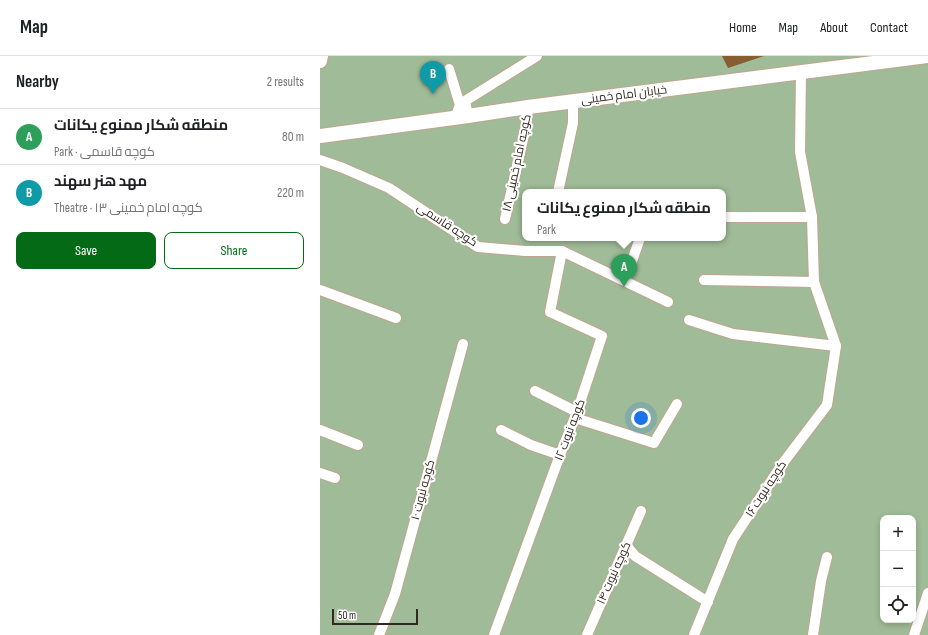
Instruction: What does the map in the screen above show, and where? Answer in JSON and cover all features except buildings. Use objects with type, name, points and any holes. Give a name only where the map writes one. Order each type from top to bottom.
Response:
[{"type":"main road","points":[[320,61],[321,56]]},
{"type":"main road","name":"خیابان امام خمینی","points":[[320,136],[573,101],[928,56]]},
{"type":"street","points":[[462,117],[465,102],[537,56]]},
{"type":"street","points":[[449,69],[460,105],[462,117]]},
{"type":"street","points":[[689,320],[733,334],[836,346],[814,282],[812,218],[800,152],[801,72]]},
{"type":"street","points":[[559,189],[572,123],[573,101]]},
{"type":"street","name":"کوچه امام خمینی ۱۸","points":[[505,219],[526,126],[528,107]]},
{"type":"street","name":"کوچه قاسمی","points":[[320,160],[343,168],[389,188],[478,247],[526,251],[562,251],[668,302]]},
{"type":"street","points":[[726,217],[812,218]]},
{"type":"street","points":[[625,281],[639,241]]},
{"type":"street","name":"کوچه نبوت ۱۲","points":[[494,635],[576,415],[602,336],[550,312],[562,251]]},
{"type":"street","points":[[704,280],[814,282]]},
{"type":"street","points":[[320,290],[396,318]]},
{"type":"street","name":"کوچه نبوت ۱۰","points":[[378,635],[395,594],[463,344]]},
{"type":"street","name":"کوچه نبوت ۱۶","points":[[694,635],[733,539],[783,463],[827,405],[836,346]]},
{"type":"street","points":[[535,391],[576,415],[654,443],[677,404]]},
{"type":"street","points":[[320,430],[358,445]]},
{"type":"street","points":[[501,430],[560,456]]},
{"type":"street","points":[[320,473],[335,478]]},
{"type":"street","name":"کوچه نبوت ۱۴","points":[[587,635],[641,511]]},
{"type":"street","points":[[626,545],[635,556],[708,602]]},
{"type":"street","points":[[813,635],[821,581],[827,557]]},
{"type":"street","points":[[914,635],[928,593]]},
{"type":"green space","points":[[320,56],[928,56],[928,635],[320,635]]},
{"type":"place","name":"مهد هنر سهند","points":[[433,94]]},
{"type":"place","name":"منطقه شکار ممنوع یکانات","points":[[624,287]]}]
